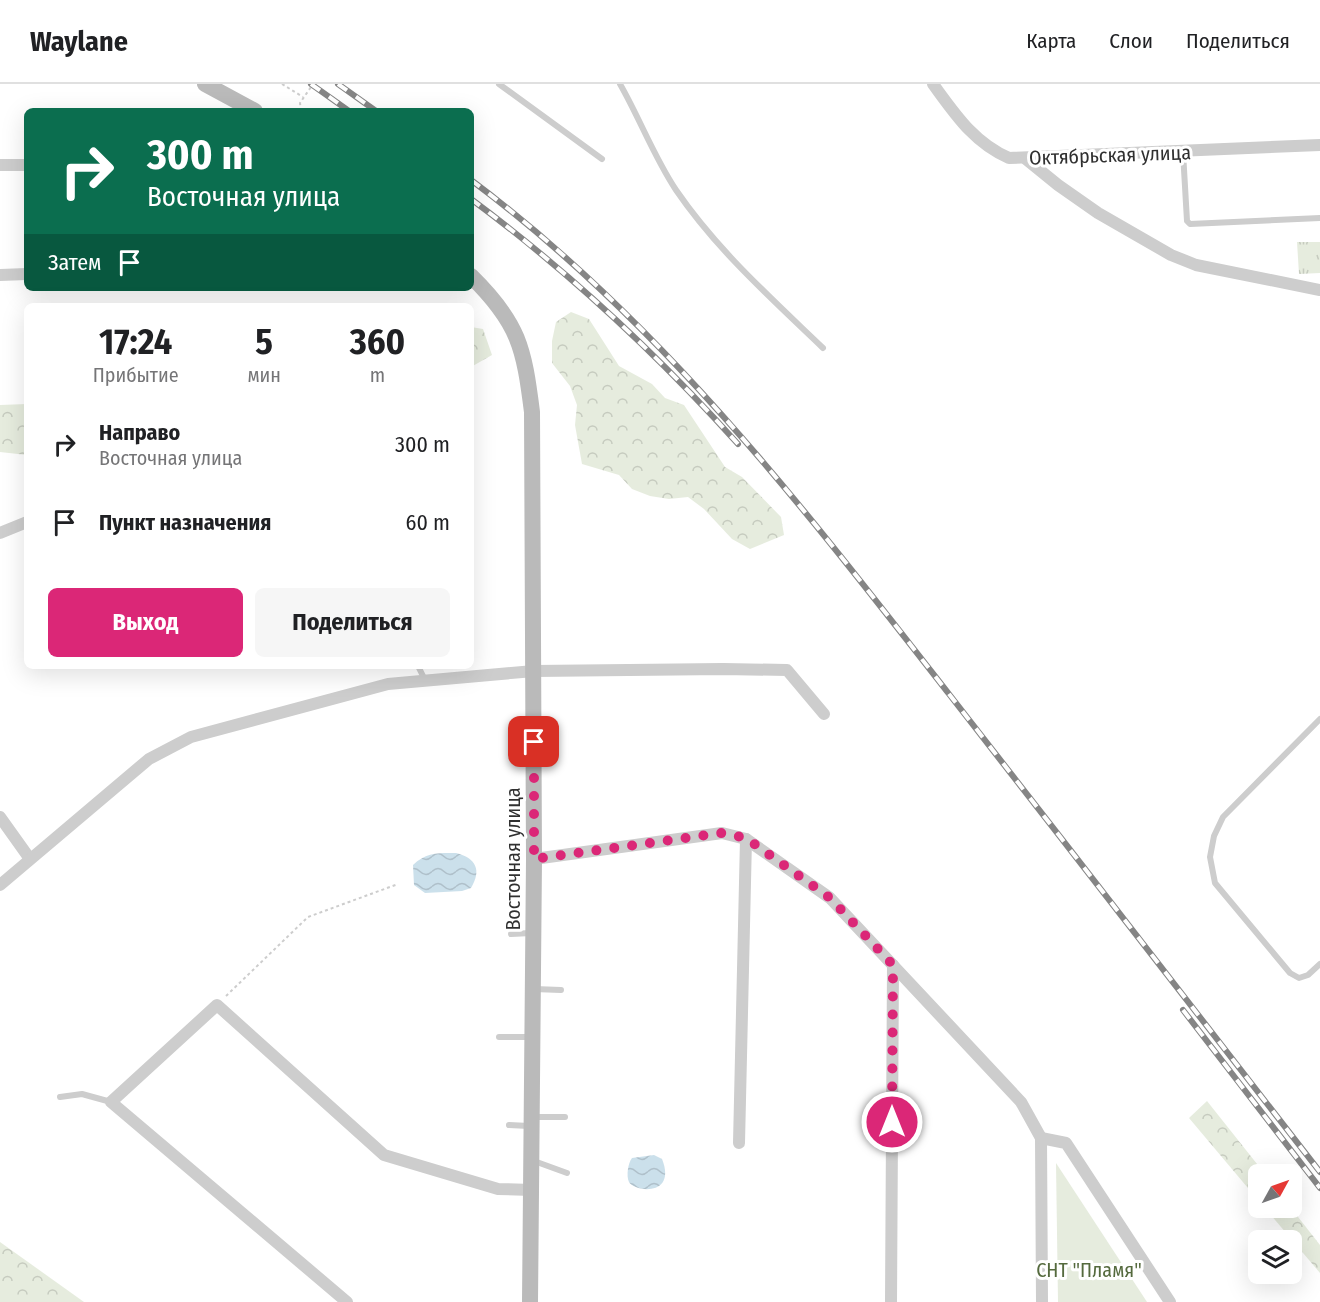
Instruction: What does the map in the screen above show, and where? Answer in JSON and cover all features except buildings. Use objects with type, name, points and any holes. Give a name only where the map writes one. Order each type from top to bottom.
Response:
[{"type":"main road","points":[[205,84],[249,108]]},
{"type":"main road","name":"Восточная улица","points":[[474,279],[505,313],[516,332],[523,355],[532,412],[534,933],[530,1302]]},
{"type":"street","name":"Октябрьская улица","points":[[933,84],[961,123],[977,140],[994,152],[1010,158],[1320,145]]},
{"type":"street","points":[[1026,159],[1098,213],[1171,255],[1196,265],[1320,290]]},
{"type":"street","points":[[0,165],[24,165]]},
{"type":"street","points":[[0,275],[24,274]]},
{"type":"street","points":[[0,533],[24,523]]},
{"type":"street","points":[[0,885],[149,759],[191,737],[388,684],[534,671],[787,670],[824,714]]},
{"type":"street","points":[[0,817],[30,859]]},
{"type":"street","points":[[534,859],[722,833],[746,838],[830,898],[1021,1102],[1041,1138],[1042,1302]]},
{"type":"street","points":[[739,1143],[746,838]]},
{"type":"street","points":[[891,1302],[893,965]]},
{"type":"street","points":[[347,1302],[111,1102],[217,1005],[384,1155],[498,1189],[532,1190]]},
{"type":"street","points":[[1041,1138],[1066,1143],[1170,1302]]},
{"type":"lane","points":[[499,84],[602,159]]},
{"type":"lane","points":[[620,84],[663,168],[700,224],[721,249],[823,348]]},
{"type":"lane","points":[[1183,152],[1187,221],[1190,224],[1320,218]]},
{"type":"lane","points":[[419,669],[425,681]]},
{"type":"lane","points":[[1320,719],[1223,817],[1214,836],[1210,857],[1215,883],[1290,973],[1299,978],[1308,975],[1320,964]]},
{"type":"lane","points":[[511,934],[534,933]]},
{"type":"lane","points":[[533,988],[561,990]]},
{"type":"lane","points":[[499,1037],[533,1037]]},
{"type":"lane","points":[[60,1097],[82,1094],[111,1102]]},
{"type":"lane","points":[[509,1125],[565,1118]]},
{"type":"lane","points":[[532,1161],[567,1173]]},
{"type":"path","points":[[282,84],[304,98]]},
{"type":"path","points":[[301,108],[300,103],[313,84]]},
{"type":"path","points":[[217,1005],[308,917],[398,884]]},
{"type":"green space","points":[[1297,242],[1320,242],[1320,273],[1299,274]]},
{"type":"green space","points":[[571,312],[589,319],[619,366],[652,384],[665,398],[684,405],[725,467],[742,477],[781,517],[784,535],[750,549],[732,539],[704,509],[688,497],[669,499],[650,496],[632,489],[619,475],[582,464],[575,425],[577,405],[570,386],[552,363],[552,341],[556,322]]},
{"type":"green space","points":[[474,328],[483,329],[492,355],[474,365]]},
{"type":"green space","points":[[24,404],[24,455],[0,452],[0,405]]},
{"type":"green space","points":[[1207,1101],[1257,1164],[1248,1164],[1248,1188],[1189,1118]]},
{"type":"green space","name":"СНТ \"Пламя\"","points":[[1056,1163],[1147,1302],[1058,1302]]},
{"type":"green space","points":[[1273,1218],[1299,1218],[1320,1245],[1320,1273],[1302,1252],[1302,1230],[1284,1230]]},
{"type":"green space","points":[[0,1242],[84,1302],[0,1302]]},
{"type":"water","points":[[456,853],[468,858],[475,866],[476,876],[471,888],[462,891],[425,893],[414,885],[413,865],[418,861],[433,854]]},
{"type":"water","points":[[654,1155],[662,1159],[665,1171],[664,1180],[659,1186],[653,1188],[638,1188],[632,1185],[628,1179],[628,1173],[632,1158]]},
{"type":"railway","points":[[311,84],[345,108]]},
{"type":"railway","points":[[338,84],[372,108]]},
{"type":"railway","points":[[474,182],[540,235],[605,294],[668,356],[727,420],[895,624],[1320,1172]]},
{"type":"railway","points":[[474,201],[577,284],[644,346],[738,444]]},
{"type":"railway","points":[[1183,1010],[1320,1188]]},
{"type":"route","points":[[534,742],[534,859],[722,833],[746,838],[830,898],[893,965],[892,1122]]}]
